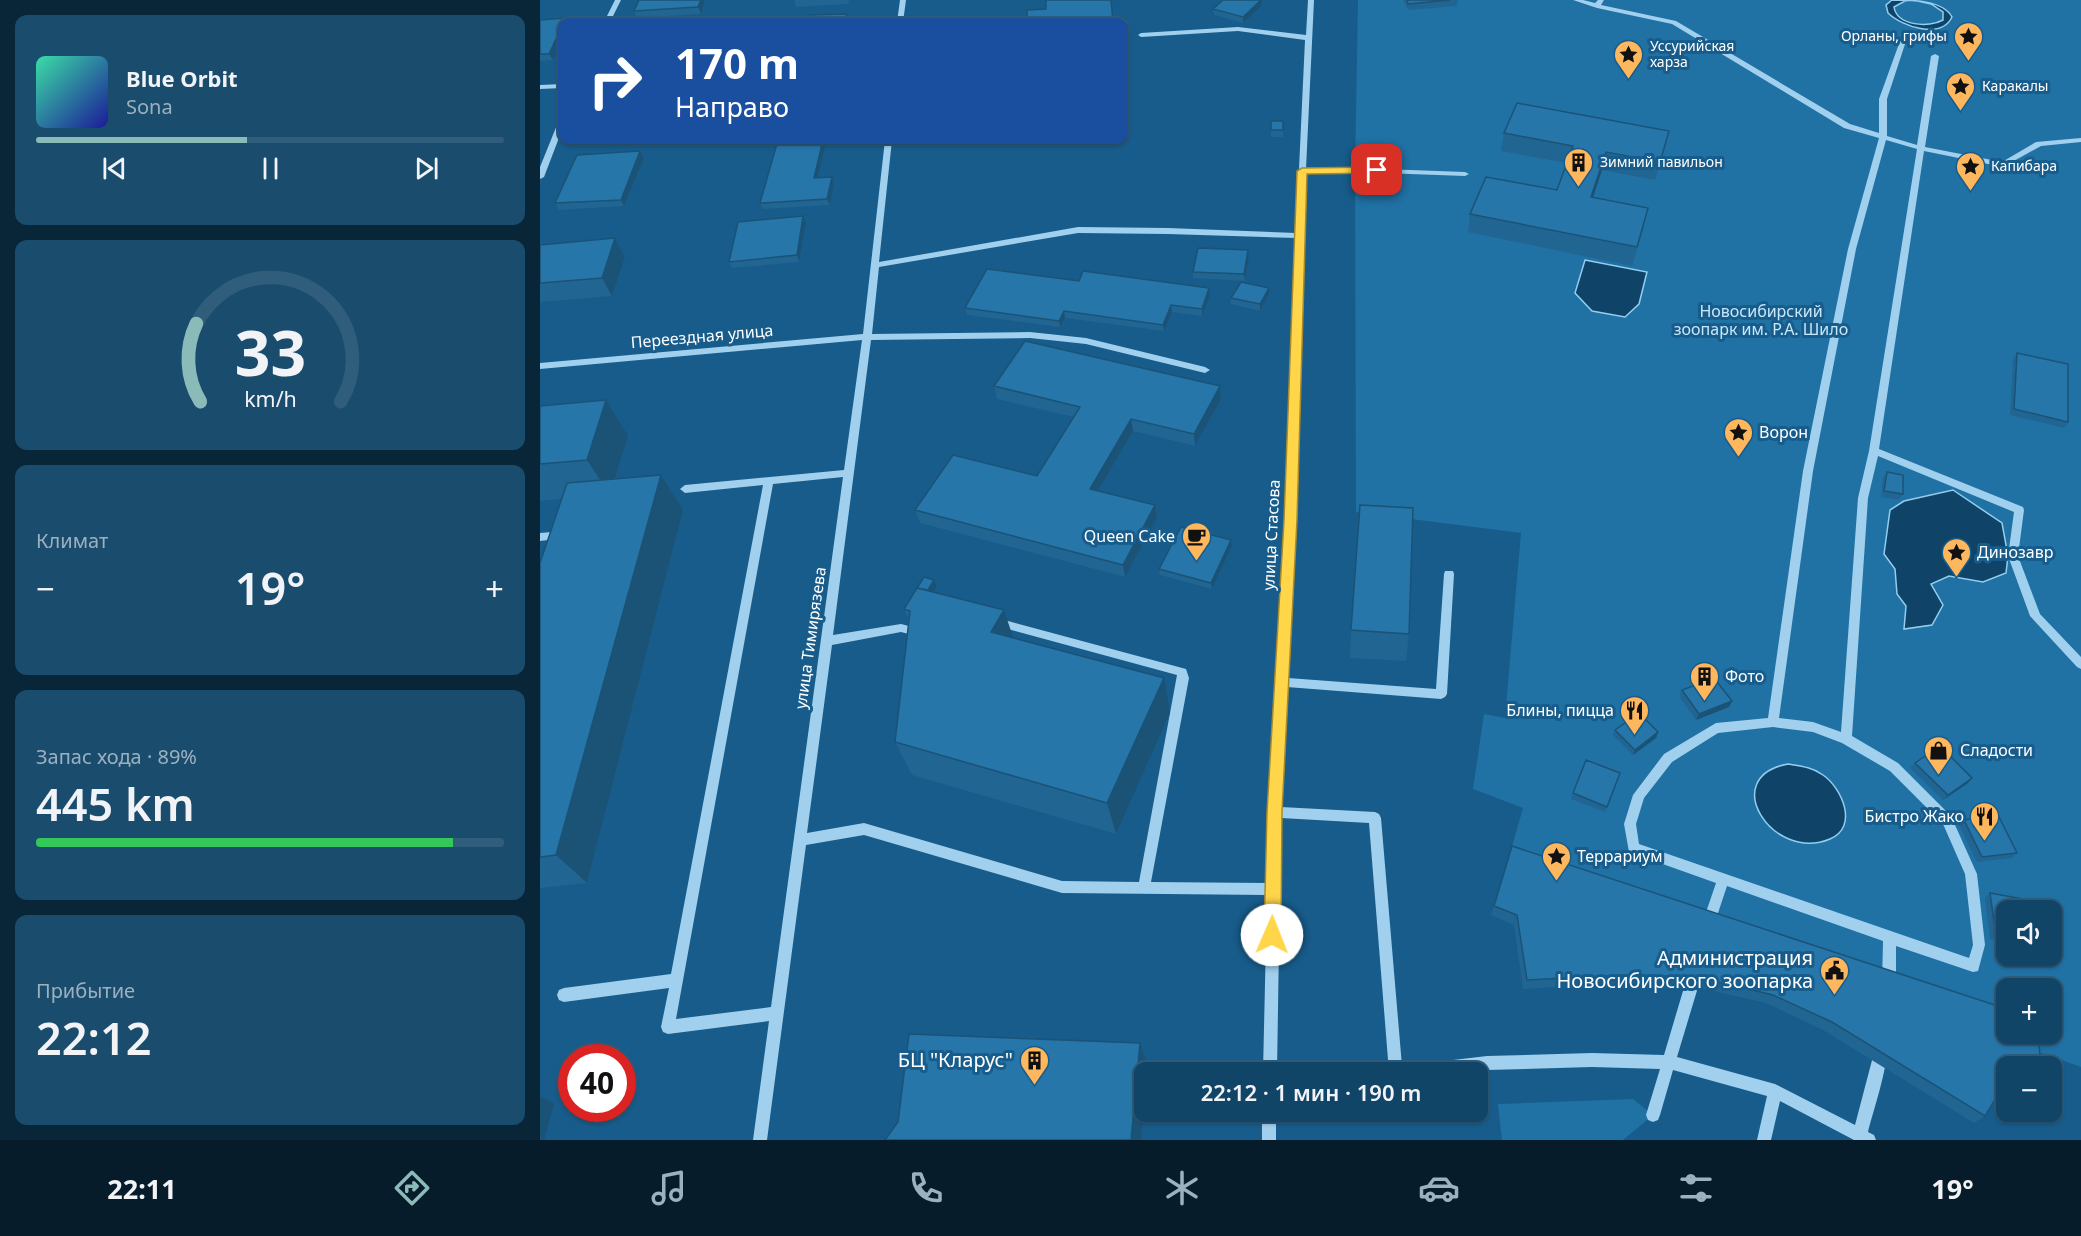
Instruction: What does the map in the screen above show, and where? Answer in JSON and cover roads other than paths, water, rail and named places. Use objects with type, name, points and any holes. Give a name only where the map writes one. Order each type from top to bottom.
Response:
[{"type":"street","points":[[609,18],[618,0]]},
{"type":"street","points":[[901,18],[903,0]]},
{"type":"street","name":"улица Стасова","points":[[1270,1062],[1275,812],[1290,520],[1299,236],[1311,0]]},
{"type":"street","points":[[1576,0],[1599,3],[1674,22],[1847,126],[1920,148],[2003,165],[2038,144],[2081,140]]},
{"type":"street","points":[[1141,35],[1238,29],[1309,38]]},
{"type":"street","points":[[1773,722],[1808,471],[1852,249],[1883,137],[1883,99],[1903,41]]},
{"type":"street","points":[[1846,739],[1863,498],[1874,451],[1935,56]]},
{"type":"street","points":[[540,87],[558,86]]},
{"type":"street","points":[[540,177],[558,132]]},
{"type":"street","name":"улица Тимирязева","points":[[760,1140],[867,337],[888,144]]},
{"type":"street","points":[[1302,171],[1355,170],[1465,174]]},
{"type":"street","points":[[876,265],[1078,230],[1299,236]]},
{"type":"street","name":"Переездная улица","points":[[540,366],[867,337],[1030,335],[1086,341],[1205,370]]},
{"type":"street","points":[[1874,451],[2019,510],[2013,556],[2035,616],[2081,664]]},
{"type":"street","points":[[685,489],[849,473]]},
{"type":"street","points":[[769,480],[668,1026],[777,1013]]},
{"type":"street","points":[[540,537],[552,536]]},
{"type":"street","points":[[1281,682],[1441,694],[1449,574]]},
{"type":"street","points":[[982,618],[1182,672],[1184,678],[1144,888]]},
{"type":"street","points":[[826,641],[901,628],[922,633],[924,621]]},
{"type":"street","points":[[1773,722],[1813,727],[1846,739],[1894,767],[1947,820],[1971,874],[1979,945],[1973,966],[1633,848],[1630,824],[1639,795],[1668,758],[1716,728],[1773,722]]},
{"type":"street","points":[[1275,812],[1375,818],[1395,1062]]},
{"type":"street","points":[[800,840],[864,829],[1062,886],[1273,889]]},
{"type":"street","points":[[1704,939],[1723,879]]},
{"type":"street","points":[[1888,999],[1890,937]]},
{"type":"street","points":[[1653,1115],[1699,958]]},
{"type":"street","points":[[564,995],[677,980]]},
{"type":"street","points":[[1488,1063],[1592,1060],[1669,1062],[1775,1091],[1864,1137],[1882,1041]]},
{"type":"street","points":[[1764,1140],[1775,1091]]},
{"type":"street","points":[[1269,1122],[1269,1140]]},
{"type":"place","name":"Орланы, грифы","points":[[1968,62]]},
{"type":"place","name":"Уссурийская харза","points":[[1629,80]]},
{"type":"place","name":"Каракалы","points":[[1961,112]]},
{"type":"place","name":"Зимний павильон","points":[[1579,188]]},
{"type":"place","name":"Капибара","points":[[1970,192]]},
{"type":"place","name":"Ворон","points":[[1738,458]]},
{"type":"place","name":"Queen Cake","points":[[1196,562]]},
{"type":"place","name":"Динозавр","points":[[1956,578]]},
{"type":"place","name":"Фото","points":[[1704,702]]},
{"type":"place","name":"Блины, пицца","points":[[1635,736]]},
{"type":"place","name":"Сладости","points":[[1939,776]]},
{"type":"place","name":"Бистро Жако","points":[[1985,842]]},
{"type":"place","name":"Террариум","points":[[1556,882]]},
{"type":"place","name":"Администрация Новосибирского зоопарка","points":[[1834,996]]},
{"type":"place","name":"БЦ \"Кларус\"","points":[[1034,1086]]},
{"type":"park label","name":"Новосибирский зоопарк им. Р.А. Шило","points":[[1761,320]]}]
